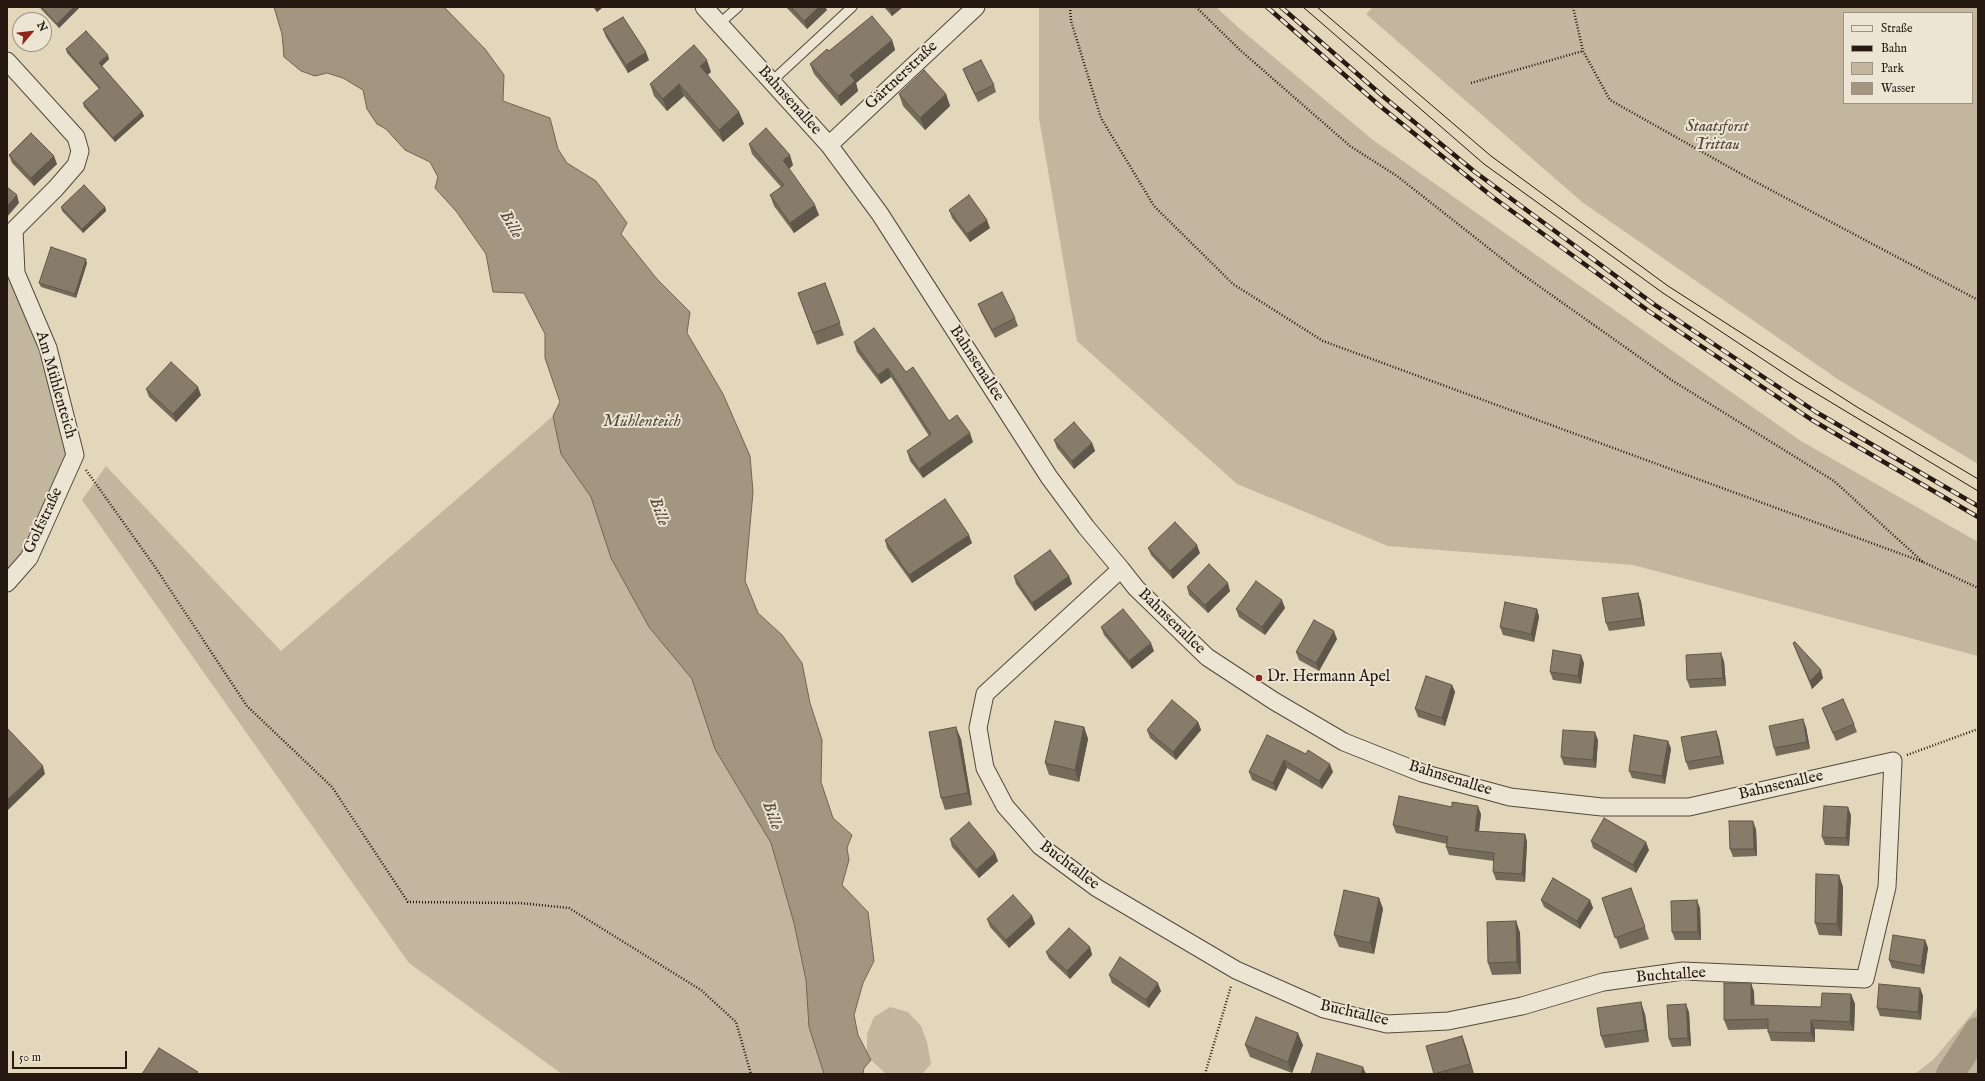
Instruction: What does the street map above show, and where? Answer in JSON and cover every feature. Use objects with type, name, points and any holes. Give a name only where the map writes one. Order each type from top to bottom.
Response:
[{"type":"street","name":"Bahnsenallee","points":[[704,7],[829,145],[880,214],[1049,477],[1136,588],[1207,656],[1280,705],[1344,742],[1422,773],[1510,797],[1602,807],[1690,807],[1893,761]]},
{"type":"street","name":"Gärtnerstraße","points":[[829,145],[976,7]]},
{"type":"street","name":"Am Mühlenteich","points":[[7,61],[76,137],[80,151],[76,165],[56,188],[14,230],[16,273],[48,348],[75,455]]},
{"type":"street","name":"Golfstraße","points":[[7,583],[29,558],[75,455]]},
{"type":"street","name":"Buchtallee","points":[[1121,569],[985,694],[978,728],[985,768],[1005,806],[1040,846],[1097,888],[1236,970],[1324,1009],[1387,1024],[1448,1021],[1522,1006],[1604,982],[1683,971],[1865,979],[1886,887],[1893,761]]},
{"type":"lane","points":[[719,24],[738,7]]},
{"type":"lane","points":[[771,82],[852,7]]},
{"type":"path","points":[[1070,7],[1071,21],[1101,118],[1154,206],[1233,284],[1323,341],[1924,562],[1978,588]]},
{"type":"path","points":[[1196,7],[1240,50],[1350,146],[1397,176],[1519,272],[1673,381],[1834,481],[1924,562]]},
{"type":"path","points":[[1573,7],[1583,51],[1610,100],[1752,180],[1978,300]]},
{"type":"path","points":[[1471,83],[1583,51]]},
{"type":"path","points":[[75,455],[153,564],[246,706],[332,787],[408,902],[520,903],[569,908],[701,990],[736,1022],[751,1074]]},
{"type":"path","points":[[1893,761],[1978,729]]},
{"type":"path","points":[[1205,1074],[1236,970]]},
{"type":"green space","points":[[1039,7],[1216,7],[1240,29],[1373,140],[1654,338],[1801,441],[1978,542],[1978,656],[1633,565],[1388,546],[1237,484],[1077,341],[1039,118]]},
{"type":"green space","name":"Staatsforst Trittau","points":[[1373,7],[1978,7],[1978,464],[1839,380],[1582,202],[1366,14]]},
{"type":"green space","points":[[7,227],[42,350],[68,456],[21,554],[7,571]]},
{"type":"green space","points":[[553,416],[561,454],[591,497],[611,558],[649,627],[692,679],[715,749],[771,843],[794,923],[806,980],[809,1027],[824,1074],[562,1074],[409,963],[82,500],[106,466],[281,651]]},
{"type":"green space","points":[[890,1007],[908,1012],[921,1026],[927,1042],[931,1064],[922,1074],[886,1074],[871,1060],[867,1052],[867,1034],[874,1017]]},
{"type":"green space","points":[[1978,1007],[1978,1074],[1915,1074],[1933,1060]]},
{"type":"water","name":"Mühlenteich","points":[[274,7],[444,7],[485,49],[504,75],[503,101],[550,118],[558,149],[567,163],[596,181],[627,223],[621,234],[657,279],[690,312],[687,333],[723,394],[750,456],[753,492],[745,581],[758,613],[782,635],[802,663],[810,703],[822,740],[821,782],[833,818],[852,835],[847,848],[849,860],[842,885],[868,912],[874,961],[863,983],[854,1015],[858,1035],[871,1060],[864,1068],[863,1074],[824,1074],[809,1027],[806,980],[794,923],[771,843],[715,749],[692,679],[649,627],[611,558],[591,497],[561,454],[553,416],[560,402],[545,358],[545,334],[524,293],[493,292],[486,254],[456,211],[435,188],[438,177],[430,162],[405,150],[386,129],[377,124],[367,109],[363,90],[343,78],[327,73],[315,76],[301,71],[284,57],[282,34]]},
{"type":"building","points":[[41,7],[74,7],[57,24],[52,19],[52,12],[46,12]]},
{"type":"building","points":[[791,7],[819,7],[804,21]]},
{"type":"building","points":[[872,16],[892,40],[850,75],[855,81],[838,96],[810,64],[827,49],[829,51]]},
{"type":"building","points":[[623,17],[646,52],[626,65],[603,29]]},
{"type":"building","points":[[86,31],[108,55],[99,63],[142,112],[113,138],[83,103],[100,88],[66,49]]},
{"type":"building","points":[[694,45],[707,60],[700,66],[739,112],[719,130],[679,84],[663,99],[650,84]]},
{"type":"building","points":[[981,60],[994,85],[975,94],[963,69]]},
{"type":"building","points":[[924,70],[946,94],[920,118],[899,94]]},
{"type":"building","points":[[766,128],[790,155],[783,160],[815,205],[790,223],[770,195],[784,185],[749,144]]},
{"type":"building","points":[[31,133],[54,156],[31,178],[9,155]]},
{"type":"building","points":[[84,185],[105,207],[82,229],[61,207]]},
{"type":"building","points":[[7,187],[17,195],[7,206]]},
{"type":"building","points":[[969,195],[987,220],[967,234],[949,210]]},
{"type":"building","points":[[51,247],[86,259],[75,294],[39,283]]},
{"type":"building","points":[[825,283],[840,323],[813,333],[798,293]]},
{"type":"building","points":[[1002,292],[1015,318],[992,330],[978,304]]},
{"type":"building","points":[[874,328],[906,372],[913,367],[949,421],[957,415],[970,433],[919,469],[907,451],[931,434],[888,368],[878,375],[854,342]]},
{"type":"building","points":[[171,362],[198,387],[173,414],[146,389]]},
{"type":"building","points":[[1074,422],[1092,443],[1072,461],[1054,440]]},
{"type":"building","points":[[945,499],[969,535],[909,575],[885,540]]},
{"type":"building","points":[[1175,522],[1197,545],[1170,571],[1148,548]]},
{"type":"building","points":[[1050,550],[1069,576],[1032,603],[1014,576]]},
{"type":"building","points":[[1209,564],[1228,583],[1205,605],[1187,587]]},
{"type":"building","points":[[1256,581],[1282,600],[1262,627],[1236,609]]},
{"type":"building","points":[[1638,593],[1642,618],[1606,623],[1602,598]]},
{"type":"building","points":[[1505,602],[1537,609],[1531,634],[1500,627]]},
{"type":"building","points":[[1123,609],[1151,643],[1129,661],[1101,627]]},
{"type":"building","points":[[1314,620],[1334,631],[1316,663],[1296,652]]},
{"type":"building","points":[[1795,642],[1821,670],[1810,681],[1793,643]]},
{"type":"building","points":[[1553,650],[1581,655],[1578,676],[1550,672]]},
{"type":"building","points":[[1721,653],[1723,678],[1687,680],[1686,655]]},
{"type":"building","points":[[1426,676],[1452,685],[1442,718],[1415,709]]},
{"type":"building","points":[[1843,699],[1854,724],[1833,733],[1822,708]]},
{"type":"building","points":[[1172,700],[1198,722],[1173,752],[1147,730]]},
{"type":"building","points":[[1803,719],[1807,742],[1774,748],[1769,726]]},
{"type":"building","points":[[1055,721],[1084,727],[1075,770],[1045,763]]},
{"type":"building","points":[[956,727],[968,793],[941,798],[929,732]]},
{"type":"building","points":[[7,728],[43,766],[7,800]]},
{"type":"building","points":[[1563,730],[1595,732],[1593,760],[1561,757]]},
{"type":"building","points":[[1716,731],[1721,756],[1686,762],[1681,737]]},
{"type":"building","points":[[1267,735],[1306,754],[1308,750],[1330,764],[1319,781],[1284,760],[1273,783],[1249,772]]},
{"type":"building","points":[[1634,735],[1668,741],[1662,776],[1629,771]]},
{"type":"building","points":[[1399,796],[1452,807],[1452,802],[1478,806],[1475,831],[1525,834],[1522,874],[1493,872],[1494,853],[1446,847],[1448,837],[1393,825]]},
{"type":"building","points":[[1824,806],[1848,807],[1846,838],[1822,837]]},
{"type":"building","points":[[1604,818],[1646,842],[1633,865],[1591,841]]},
{"type":"building","points":[[1729,821],[1753,821],[1754,849],[1730,849]]},
{"type":"building","points":[[969,822],[995,853],[976,870],[950,839]]},
{"type":"building","points":[[1816,874],[1839,875],[1837,924],[1815,923]]},
{"type":"building","points":[[1553,878],[1590,900],[1577,921],[1541,900]]},
{"type":"building","points":[[1631,888],[1645,927],[1615,938],[1602,898]]},
{"type":"building","points":[[1344,890],[1379,898],[1370,943],[1334,935]]},
{"type":"building","points":[[1013,895],[1032,916],[1006,940],[987,919]]},
{"type":"building","points":[[1697,900],[1698,932],[1672,932],[1671,901]]},
{"type":"building","points":[[1516,921],[1517,962],[1488,963],[1487,922]]},
{"type":"building","points":[[1069,928],[1090,947],[1067,971],[1046,952]]},
{"type":"building","points":[[1893,935],[1925,940],[1921,966],[1889,960]]},
{"type":"building","points":[[1120,957],[1158,983],[1146,1000],[1109,975]]},
{"type":"building","points":[[1724,983],[1751,983],[1751,1005],[1821,1007],[1822,993],[1851,994],[1850,1022],[1811,1020],[1811,1033],[1768,1032],[1768,1019],[1724,1020]]},
{"type":"building","points":[[1879,984],[1920,988],[1918,1012],[1877,1008]]},
{"type":"building","points":[[1641,1002],[1645,1030],[1601,1036],[1597,1008]]},
{"type":"building","points":[[1686,1004],[1688,1038],[1669,1039],[1667,1005]]},
{"type":"building","points":[[1256,1017],[1298,1033],[1288,1062],[1245,1045]]},
{"type":"building","points":[[1462,1036],[1470,1064],[1434,1074],[1426,1046]]},
{"type":"building","points":[[159,1048],[198,1072],[196,1074],[142,1074]]},
{"type":"building","points":[[1317,1053],[1363,1067],[1361,1074],[1311,1074]]},
{"type":"waterway","name":"Bille","points":[[1950,1074],[1978,1031]]},
{"type":"tram line","points":[[1303,7],[1484,164],[1663,293],[1794,380],[1978,491]]},
{"type":"tram line","points":[[1317,7],[1491,156],[1668,286],[1857,407],[1978,479]]},
{"type":"railway","points":[[1267,7],[1380,106],[1494,198],[1650,312],[1812,420],[1978,517]]},
{"type":"railway","points":[[1281,7],[1385,98],[1475,172],[1655,305],[1816,412],[1978,506]]},
{"type":"place","name":"Dr. Hermann Apel","points":[[1259,678]]}]
